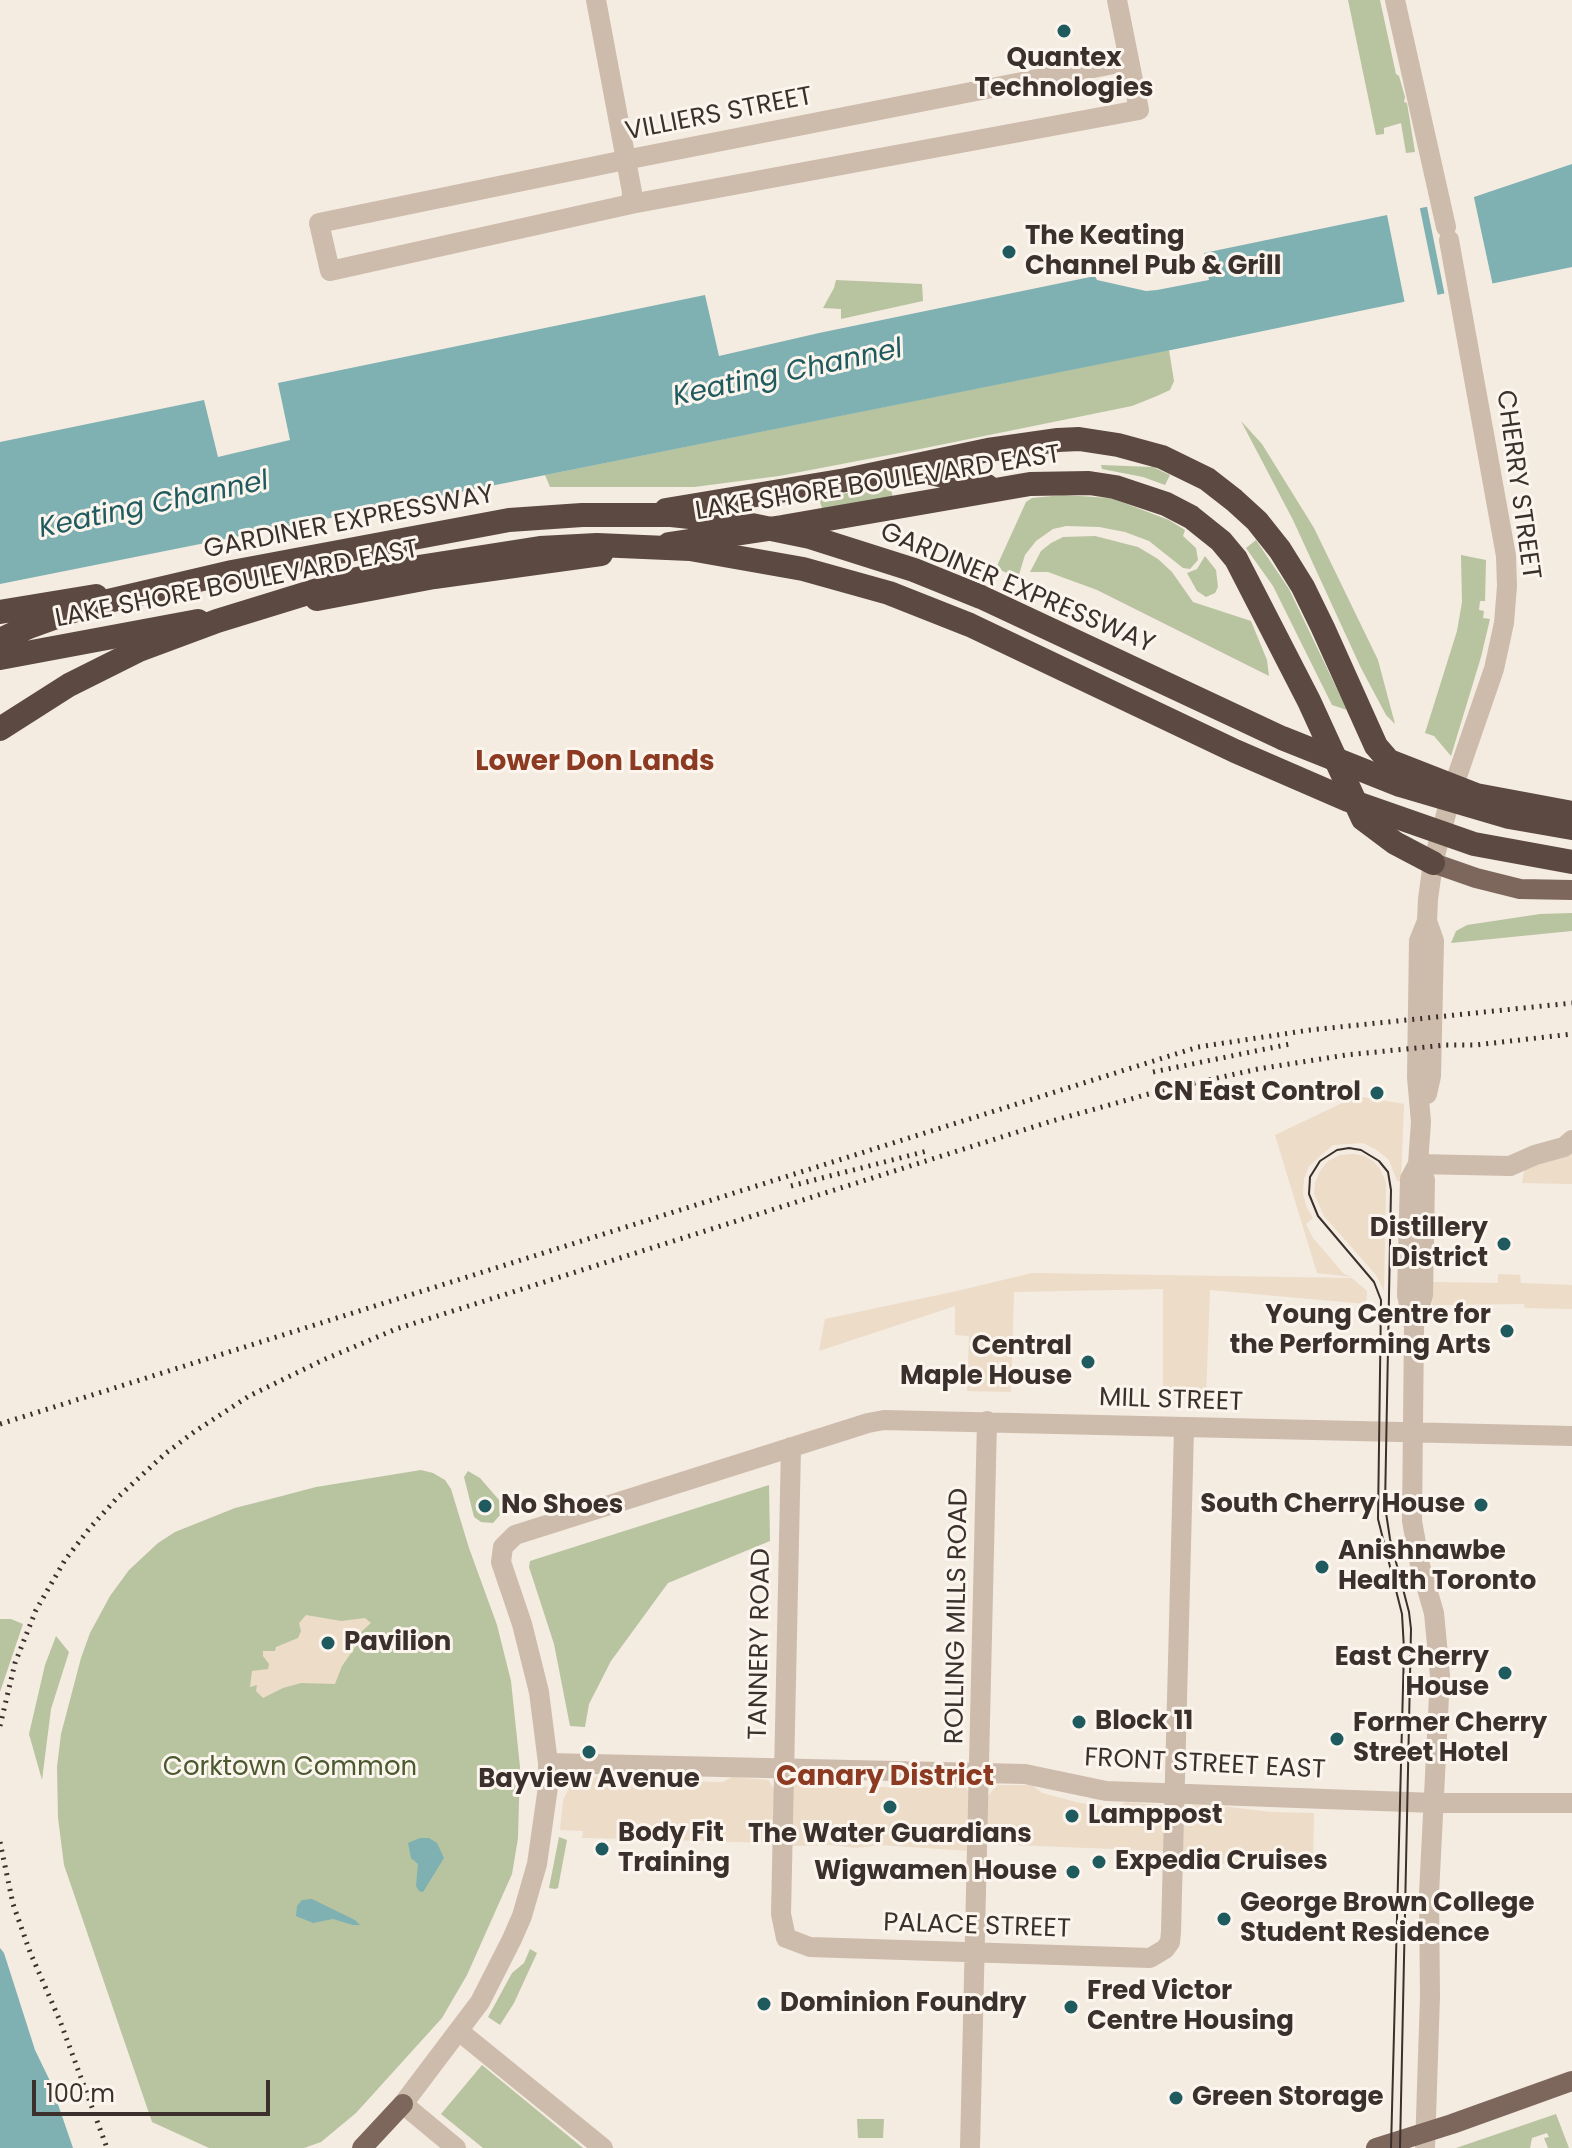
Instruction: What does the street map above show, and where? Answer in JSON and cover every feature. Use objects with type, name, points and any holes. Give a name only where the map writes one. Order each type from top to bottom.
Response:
[{"type":"highway","name":"LAKE SHORE BOULEVARD EAST","points":[[0,612],[557,514],[654,512],[846,480],[988,450],[1079,439],[1140,450],[1185,466],[1246,510],[1280,550],[1316,614],[1376,746],[1389,761],[1453,788],[1572,813]]},
{"type":"highway","points":[[908,467],[999,489]]},
{"type":"highway","name":"LAKE SHORE BOULEVARD EAST","points":[[0,658],[434,577],[782,527],[999,489],[1061,482],[1115,487],[1183,513],[1221,541],[1236,559],[1307,697],[1363,819],[1395,843],[1433,863]]},
{"type":"highway","name":"GARDINER EXPRESSWAY","points":[[0,640],[87,606],[390,541],[509,520],[582,515],[671,515],[737,522],[810,537],[914,570],[981,597],[1282,738],[1400,785],[1509,817],[1572,828]]},
{"type":"highway","name":"GARDINER EXPRESSWAY","points":[[0,729],[69,685],[139,650],[217,621],[347,581],[473,557],[540,548],[597,545],[690,549],[803,569],[889,593],[970,625],[1235,751],[1363,806],[1474,844],[1572,862]]},
{"type":"main road","name":"LAKE SHORE BOULEVARD EAST","points":[[1433,863],[1520,889],[1572,890]]},
{"type":"main road","points":[[1376,2148],[1426,2140],[1571,2085]]},
{"type":"main road","points":[[362,2148],[408,2098]]},
{"type":"street","points":[[596,0],[632,192],[631,204],[1139,110],[1117,0]]},
{"type":"street","name":"CHERRY STREET","points":[[1395,0],[1461,302],[1506,556],[1507,586],[1504,623],[1494,669],[1453,788],[1433,863],[1427,921],[1434,941],[1431,1076],[1421,1122],[1418,1164],[1425,1180],[1423,1295],[1414,1327],[1412,1433],[1412,1521],[1420,1565],[1434,1613],[1440,1676],[1428,1936],[1430,1996],[1426,2140]]},
{"type":"street","name":"VILLIERS STREET","points":[[631,204],[330,271],[319,223],[1129,61]]},
{"type":"street","points":[[1418,1164],[1510,1166],[1564,1147],[1572,1140]]},
{"type":"street","name":"MILL STREET","points":[[548,1763],[539,1692],[522,1624],[501,1562],[503,1547],[521,1532],[884,1420],[1572,1436]]},
{"type":"street","name":"ROLLING MILLS ROAD","points":[[970,2148],[987,1421]]},
{"type":"street","points":[[1174,1794],[1184,1429]]},
{"type":"street","name":"TANNERY ROAD","points":[[786,1938],[781,1914],[791,1447]]},
{"type":"street","points":[[456,2148],[408,2098],[460,2032],[496,1972],[522,1916],[541,1839],[548,1763]]},
{"type":"street","name":"FRONT STREET EAST","points":[[548,1763],[980,1773],[1039,1776],[1106,1791],[1435,1803],[1572,1803]]},
{"type":"street","name":"PALACE STREET","points":[[786,1938],[810,1947],[1150,1958],[1170,1942],[1174,1794]]},
{"type":"street","points":[[460,2032],[603,2148]]},
{"type":"green space","points":[[1348,0],[1380,0],[1396,74],[1404,102],[1407,103],[1415,152],[1406,153],[1401,123],[1384,128],[1384,134],[1376,135]]},
{"type":"green space","points":[[836,280],[922,284],[923,301],[841,319],[841,309],[823,308]]},
{"type":"green space","points":[[1169,350],[1174,381],[1170,390],[1132,406],[915,450],[779,476],[694,487],[550,487],[545,475]]},
{"type":"green space","points":[[1241,421],[1262,444],[1314,528],[1378,660],[1395,724],[1386,715],[1361,668],[1293,520]]},
{"type":"green space","points":[[1101,465],[1153,467],[1170,475],[1165,485],[1102,469]]},
{"type":"green space","points":[[890,484],[893,498],[823,511],[819,499]]},
{"type":"green space","points":[[1063,495],[1111,498],[1169,520],[1185,530],[1183,536],[1196,548],[1198,560],[1190,569],[1183,568],[1149,541],[1125,532],[1066,526],[1053,529],[1036,541],[1025,555],[1018,578],[996,568],[1026,502],[1032,498]]},
{"type":"green space","points":[[1095,536],[1138,547],[1158,559],[1172,572],[1193,602],[1251,621],[1267,660],[1269,676],[1097,590],[1048,572],[1030,572],[1041,551],[1051,543],[1063,537]]},
{"type":"green space","points":[[1256,540],[1289,589],[1347,710],[1332,705],[1273,586],[1246,548]]},
{"type":"green space","points":[[1461,555],[1486,560],[1485,601],[1480,601],[1479,610],[1484,611],[1483,618],[1490,619],[1451,756],[1434,736],[1425,733],[1457,631],[1462,602]]},
{"type":"green space","points":[[1205,556],[1216,570],[1218,587],[1215,593],[1206,597],[1197,591],[1187,573],[1197,569]]},
{"type":"green space","points":[[1572,913],[1572,931],[1451,943],[1456,931],[1467,925],[1540,914]]},
{"type":"green space","name":"Corktown Common","points":[[421,1470],[445,1480],[451,1489],[497,1625],[511,1681],[520,1767],[518,1838],[512,1874],[467,1975],[442,2018],[356,2113],[321,2142],[304,2148],[209,2148],[152,2122],[64,1865],[58,1818],[57,1767],[61,1734],[81,1658],[90,1633],[110,1596],[129,1570],[175,1532],[235,1508],[316,1487]]},
{"type":"green space","points":[[468,1471],[480,1478],[499,1500],[500,1515],[493,1523],[481,1522],[474,1517],[464,1477]]},
{"type":"green space","points":[[769,1485],[770,1541],[668,1583],[611,1661],[589,1704],[585,1727],[570,1726],[554,1644],[529,1567],[530,1561]]},
{"type":"green space","points":[[0,1619],[23,1624],[0,1692]]},
{"type":"green space","points":[[56,1636],[69,1652],[51,1709],[42,1780],[29,1734],[45,1665]]},
{"type":"green space","points":[[559,1837],[567,1840],[558,1888],[555,1889],[549,1888]]},
{"type":"green space","points":[[530,1949],[537,1953],[500,2025],[488,2017],[512,1973],[524,1963]]},
{"type":"green space","points":[[482,2065],[583,2148],[483,2148],[441,2114]]},
{"type":"green space","points":[[1556,2114],[1569,2148],[1548,2148],[1544,2138],[1549,2137],[1547,2133],[1532,2138],[1530,2148],[1456,2148]]},
{"type":"green space","points":[[857,2119],[884,2119],[883,2138],[858,2138]]},
{"type":"shaded area","points":[[1357,1096],[1404,1104],[1401,1181],[1397,1181],[1389,1160],[1363,1143],[1333,1145],[1309,1166],[1303,1194],[1313,1218],[1306,1224],[1313,1238],[1344,1274],[1352,1277],[1317,1273],[1275,1135]]},
{"type":"shaded area","points":[[1572,1145],[1572,1184],[1522,1183],[1525,1166]]},
{"type":"shaded area","points":[[1340,1155],[1365,1156],[1374,1162],[1386,1182],[1384,1291],[1376,1275],[1324,1216],[1314,1194],[1320,1171],[1328,1161]]},
{"type":"shaded area","points":[[1032,1273],[1352,1278],[1367,1291],[1366,1304],[1210,1290],[1206,1397],[1163,1396],[1163,1289],[1014,1292],[1011,1392],[967,1391],[969,1336],[955,1335],[955,1306],[819,1351],[825,1319]]},
{"type":"shaded area","points":[[1498,1274],[1520,1275],[1521,1283],[1572,1285],[1572,1309],[1525,1308],[1524,1304],[1432,1305],[1433,1282],[1498,1283]]},
{"type":"shaded area","points":[[306,1615],[341,1621],[365,1618],[371,1623],[350,1642],[356,1646],[342,1666],[335,1684],[301,1683],[263,1698],[256,1691],[257,1685],[250,1687],[252,1671],[268,1669],[263,1651],[275,1651],[276,1647],[298,1638],[301,1631],[299,1623]]},
{"type":"shaded area","points":[[613,1774],[635,1775],[645,1781],[723,1782],[732,1777],[768,1780],[776,1791],[774,1843],[582,1838],[583,1831],[560,1830],[563,1800],[569,1788],[582,1779]]},
{"type":"shaded area","points":[[804,1779],[836,1780],[844,1786],[922,1788],[931,1782],[961,1784],[970,1792],[970,1851],[880,1845],[856,1848],[790,1846],[791,1792],[794,1785]]},
{"type":"shaded area","points":[[997,1785],[1032,1785],[1042,1793],[1116,1808],[1126,1802],[1161,1805],[1164,1810],[1165,1851],[987,1844],[987,1797]]},
{"type":"shaded area","points":[[1196,1803],[1271,1812],[1314,1813],[1313,1866],[1181,1865],[1183,1814]]},
{"type":"water","name":"Keating Channel","points":[[1572,164],[1572,267],[0,584],[0,442],[204,400],[218,457],[290,440],[278,383],[705,295],[719,356],[1095,276],[1097,280],[1146,291],[1157,290],[1209,280],[1204,253],[1474,197]]},
{"type":"water","points":[[429,1838],[437,1843],[444,1858],[423,1892],[416,1886],[418,1864],[411,1858],[408,1843]]},
{"type":"water","points":[[312,1899],[360,1925],[333,1919],[313,1923],[296,1916],[297,1906],[302,1900]]},
{"type":"water","points":[[0,1948],[35,2050],[50,2081],[73,2148],[0,2148]]},
{"type":"pier","points":[[1473,193],[1493,286],[1445,296],[1426,202]]},
{"type":"pier","points":[[1419,204],[1438,297],[1405,304],[1386,210]]},
{"type":"tram line","points":[[1391,2148],[1404,1649],[1402,1614],[1378,1519],[1381,1300],[1374,1282],[1318,1216],[1309,1194],[1310,1177],[1320,1161],[1337,1150],[1349,1148],[1361,1150],[1379,1161],[1388,1172],[1391,1190],[1385,1506],[1411,1629],[1400,2148]]},
{"type":"railway","points":[[0,1424],[1198,1047],[1310,1030],[1572,1003]]},
{"type":"railway","points":[[0,1726],[15,1663],[36,1610],[65,1560],[89,1529],[117,1498],[194,1432],[249,1396],[323,1360],[396,1329],[1052,1121],[1163,1090],[1258,1069],[1346,1055],[1572,1034]]},
{"type":"railway","points":[[1153,1072],[1290,1044]]},
{"type":"railway","points":[[791,1186],[927,1151]]},
{"type":"railway","points":[[0,1842],[13,1904],[107,2148]]},
{"type":"place","name":"Quantex Technologies","points":[[1064,31]]},
{"type":"place","name":"The Keating Channel Pub & Grill","points":[[1009,252]]},
{"type":"place","name":"CN East Control","points":[[1377,1093]]},
{"type":"place","name":"Distillery District","points":[[1504,1244]]},
{"type":"place","name":"Young Centre for the Performing Arts","points":[[1507,1331]]},
{"type":"place","name":"Central Maple House","points":[[1088,1362]]},
{"type":"place","name":"South Cherry House","points":[[1481,1505]]},
{"type":"place","name":"No Shoes","points":[[485,1506]]},
{"type":"place","name":"Anishnawbe Health Toronto","points":[[1322,1567]]},
{"type":"place","name":"Pavilion","points":[[328,1643]]},
{"type":"place","name":"East Cherry House","points":[[1505,1673]]},
{"type":"place","name":"Block 11","points":[[1079,1722]]},
{"type":"place","name":"Former Cherry Street Hotel","points":[[1337,1739]]},
{"type":"place","name":"Bayview Avenue","points":[[589,1752]]},
{"type":"place","name":"The Water Guardians","points":[[890,1807]]},
{"type":"place","name":"Lamppost","points":[[1072,1816]]},
{"type":"place","name":"Body Fit Training","points":[[602,1849]]},
{"type":"place","name":"Expedia Cruises","points":[[1099,1862]]},
{"type":"place","name":"Wigwamen House","points":[[1073,1872]]},
{"type":"place","name":"George Brown College Student Residence","points":[[1224,1919]]},
{"type":"place","name":"Dominion Foundry","points":[[764,2004]]},
{"type":"place","name":"Fred Victor Centre Housing","points":[[1071,2007]]},
{"type":"place","name":"Green Storage","points":[[1176,2098]]},
{"type":"district","name":"Lower Don Lands","points":[[595,763]]},
{"type":"district","name":"Canary District","points":[[885,1778]]}]
